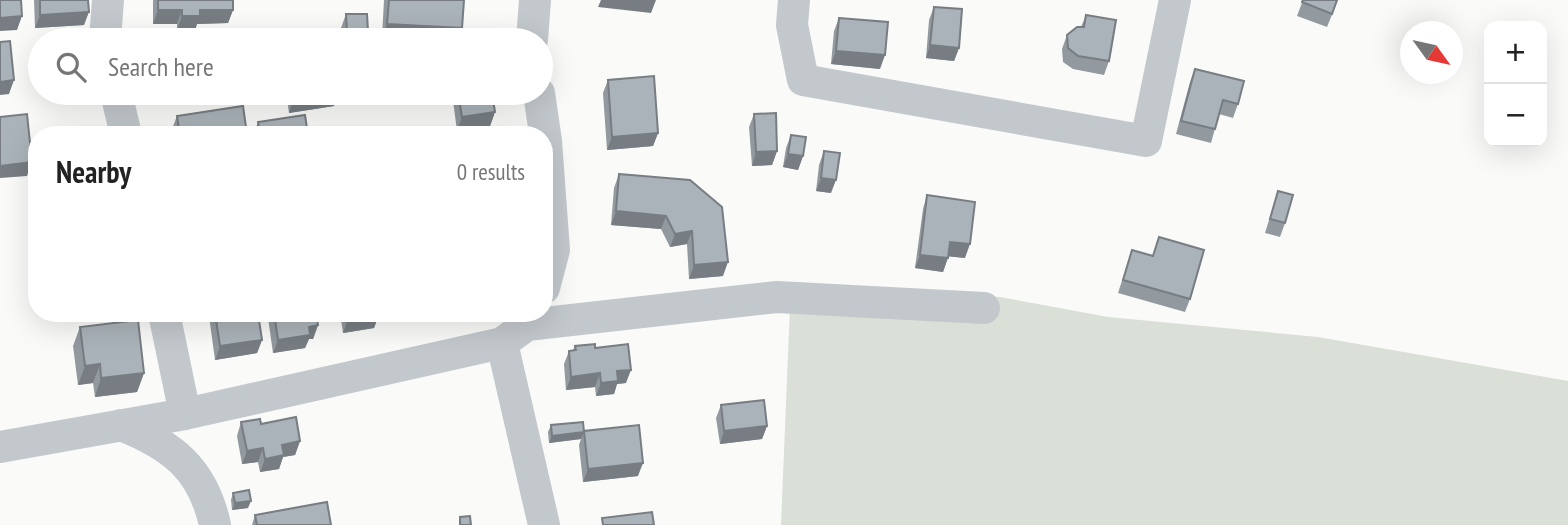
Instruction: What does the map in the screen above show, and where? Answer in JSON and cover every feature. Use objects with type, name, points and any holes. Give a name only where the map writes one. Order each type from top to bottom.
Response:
[{"type":"street","points":[[107,28],[108,0]]},
{"type":"street","points":[[533,28],[536,0]]},
{"type":"street","points":[[794,0],[792,25],[803,80],[1146,141],[1175,0]]},
{"type":"street","points":[[119,105],[124,126]]},
{"type":"street","points":[[541,105],[544,126]]},
{"type":"street","points":[[553,236],[553,254]]},
{"type":"street","points":[[553,317],[778,297],[984,308]]},
{"type":"street","points":[[166,322],[185,414]]},
{"type":"street","points":[[0,447],[185,414],[502,343],[526,322]]},
{"type":"street","points":[[502,343],[544,525]]},
{"type":"street","points":[[121,425],[159,440],[195,473],[215,525]]},
{"type":"shaded area","points":[[791,282],[1000,297],[1108,317],[1318,337],[1568,381],[1568,525],[781,525]]},
{"type":"building","points":[[0,0],[21,0],[22,16],[0,18]]},
{"type":"building","points":[[40,0],[88,0],[89,12],[40,15]]},
{"type":"building","points":[[158,0],[233,0],[233,10],[200,10],[200,16],[182,16],[182,10],[158,10]]},
{"type":"building","points":[[389,0],[464,0],[462,28],[387,24]]},
{"type":"building","points":[[1337,0],[1332,14],[1302,2]]},
{"type":"building","points":[[934,7],[962,9],[959,48],[930,45]]},
{"type":"building","points":[[346,14],[367,14],[368,28],[347,28]]},
{"type":"building","points":[[1086,15],[1116,20],[1109,61],[1078,56],[1068,48],[1067,35],[1077,27],[1084,27]]},
{"type":"building","points":[[839,18],[888,22],[885,55],[836,51]]},
{"type":"building","points":[[10,41],[14,80],[0,82],[0,42]]},
{"type":"building","points":[[1195,69],[1244,81],[1238,104],[1223,100],[1215,129],[1181,121]]},
{"type":"building","points":[[654,76],[658,133],[612,137],[608,80]]},
{"type":"building","points":[[460,105],[494,105],[495,112],[462,117]]},
{"type":"building","points":[[243,106],[246,126],[179,126],[177,116]]},
{"type":"building","points":[[776,113],[777,151],[756,152],[754,114]]},
{"type":"building","points":[[27,114],[28,162],[0,166],[0,117]]},
{"type":"building","points":[[305,115],[307,126],[259,126],[258,122]]},
{"type":"building","points":[[791,135],[806,137],[803,156],[788,154]]},
{"type":"building","points":[[824,151],[840,153],[836,180],[821,178]]},
{"type":"building","points":[[619,174],[690,180],[722,207],[728,262],[694,265],[692,231],[675,234],[666,216],[616,211]]},
{"type":"building","points":[[1278,191],[1293,195],[1285,223],[1270,219]]},
{"type":"building","points":[[927,195],[975,202],[970,244],[950,242],[948,258],[920,255]]},
{"type":"building","points":[[1159,237],[1204,250],[1190,299],[1123,280],[1132,250],[1153,256]]},
{"type":"building","points":[[138,322],[144,373],[101,378],[100,364],[85,366],[80,327]]},
{"type":"building","points":[[216,322],[259,322],[262,340],[220,346]]},
{"type":"building","points":[[275,322],[318,322],[318,325],[309,327],[310,335],[278,340]]},
{"type":"building","points":[[595,344],[595,348],[628,344],[631,370],[617,371],[618,381],[601,383],[600,373],[571,377],[569,351],[576,350],[575,346]]},
{"type":"building","points":[[764,400],[767,426],[724,431],[721,405]]},
{"type":"building","points":[[296,417],[300,441],[282,445],[284,455],[265,459],[263,448],[247,451],[241,422],[260,419],[261,424]]},
{"type":"building","points":[[583,422],[584,432],[552,436],[551,425]]},
{"type":"building","points":[[639,425],[643,463],[588,469],[584,431]]},
{"type":"building","points":[[249,490],[251,501],[235,503],[233,493]]},
{"type":"building","points":[[327,502],[331,525],[257,525],[255,515]]},
{"type":"building","points":[[652,512],[654,525],[603,525],[602,518]]},
{"type":"building","points":[[470,516],[471,525],[460,525],[460,517]]}]
